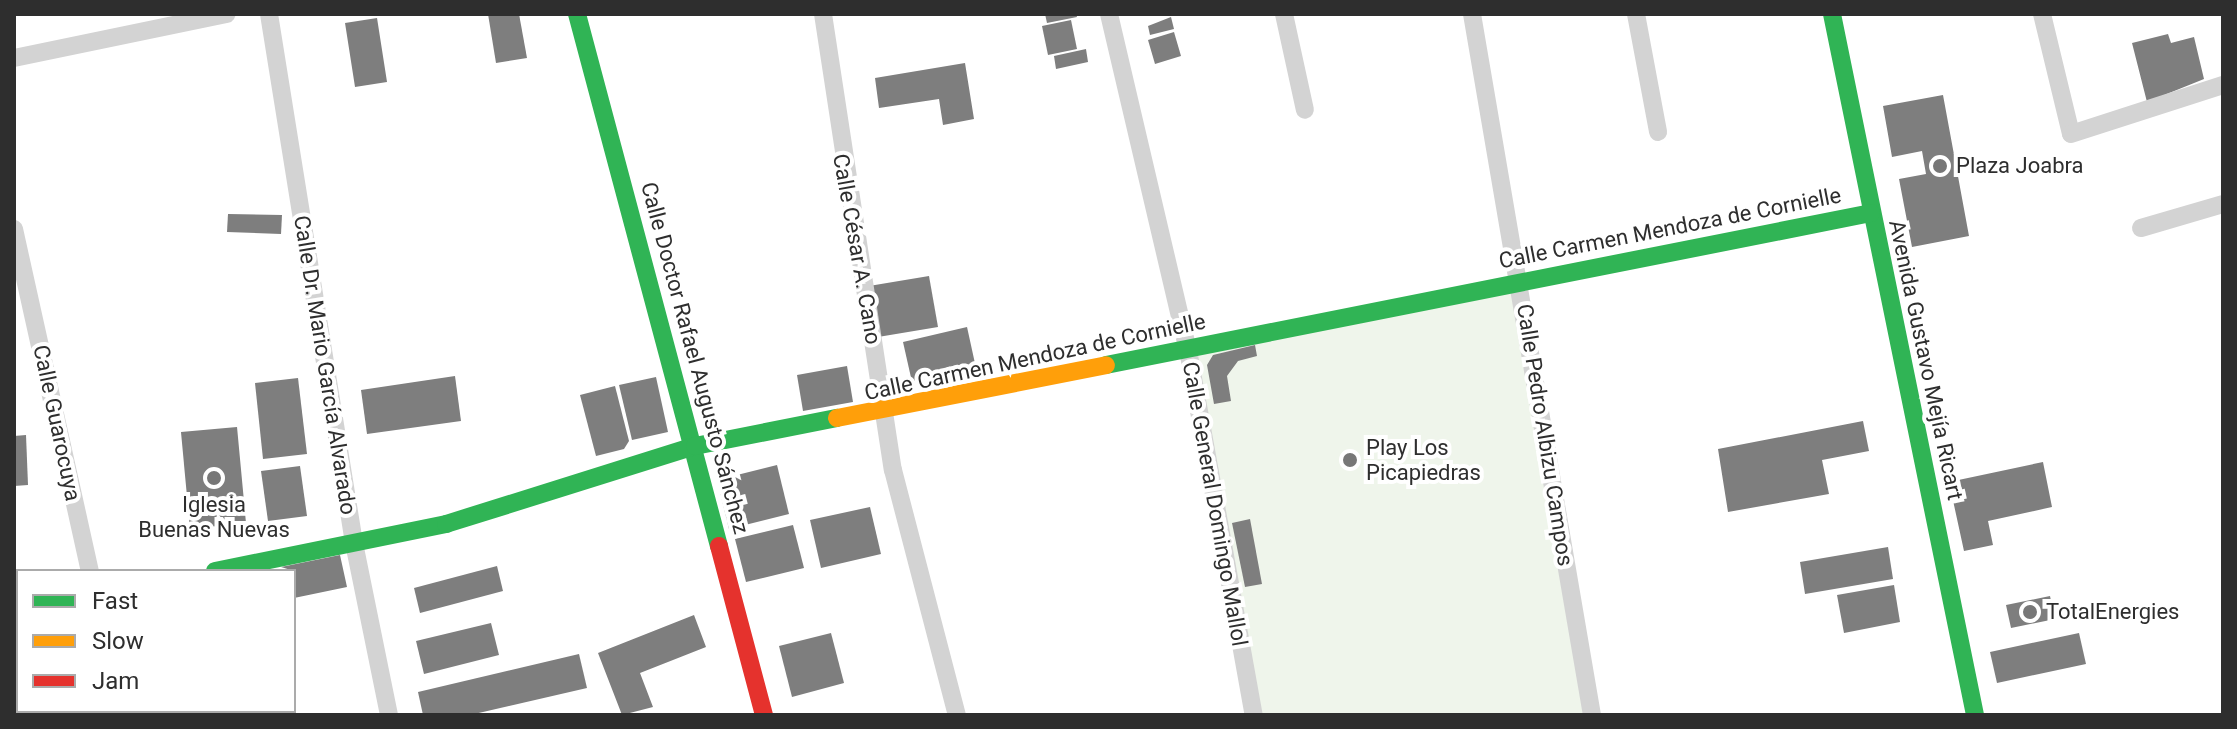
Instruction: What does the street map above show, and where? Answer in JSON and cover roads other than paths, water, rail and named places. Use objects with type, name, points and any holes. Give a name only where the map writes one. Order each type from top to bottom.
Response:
[{"type":"street","points":[[14,58],[226,14]]},
{"type":"street","name":"Calle Dr. Mario García Alvarado","points":[[269,14],[354,543],[389,715]]},
{"type":"street","name":"Calle Doctor Rafael Augusto Sánchez","points":[[577,14],[695,446],[764,715]]},
{"type":"street","name":"Calle César A. Cano","points":[[823,14],[885,413],[929,625],[957,715]]},
{"type":"street","name":"Calle General Domingo Mallol","points":[[1109,14],[1188,350],[1254,715]]},
{"type":"street","points":[[1284,14],[1305,110]]},
{"type":"street","name":"Calle Pedro Albizu Campos","points":[[1472,14],[1592,715]]},
{"type":"street","points":[[1636,14],[1658,132]]},
{"type":"street","name":"Avenida Gustavo Mejía Ricart","points":[[1832,14],[1975,715]]},
{"type":"street","points":[[2042,14],[2068,132],[2223,85]]},
{"type":"street","points":[[2141,228],[2223,204]]},
{"type":"street","name":"Calle Carmen Mendoza de Cornielle","points":[[225,569],[446,524],[695,446],[885,413],[1520,281],[1871,213]]},
{"type":"street","name":"Calle Guarocuya","points":[[14,229],[90,569]]},
{"type":"place","name":"Plaza Joabra","points":[[1940,166]]},
{"type":"place","name":"Play Los Picapiedras","points":[[1350,460]]},
{"type":"place","name":"Iglesia Buenas Nuevas","points":[[214,478]]},
{"type":"place","name":"TotalEnergies","points":[[2030,612]]}]
